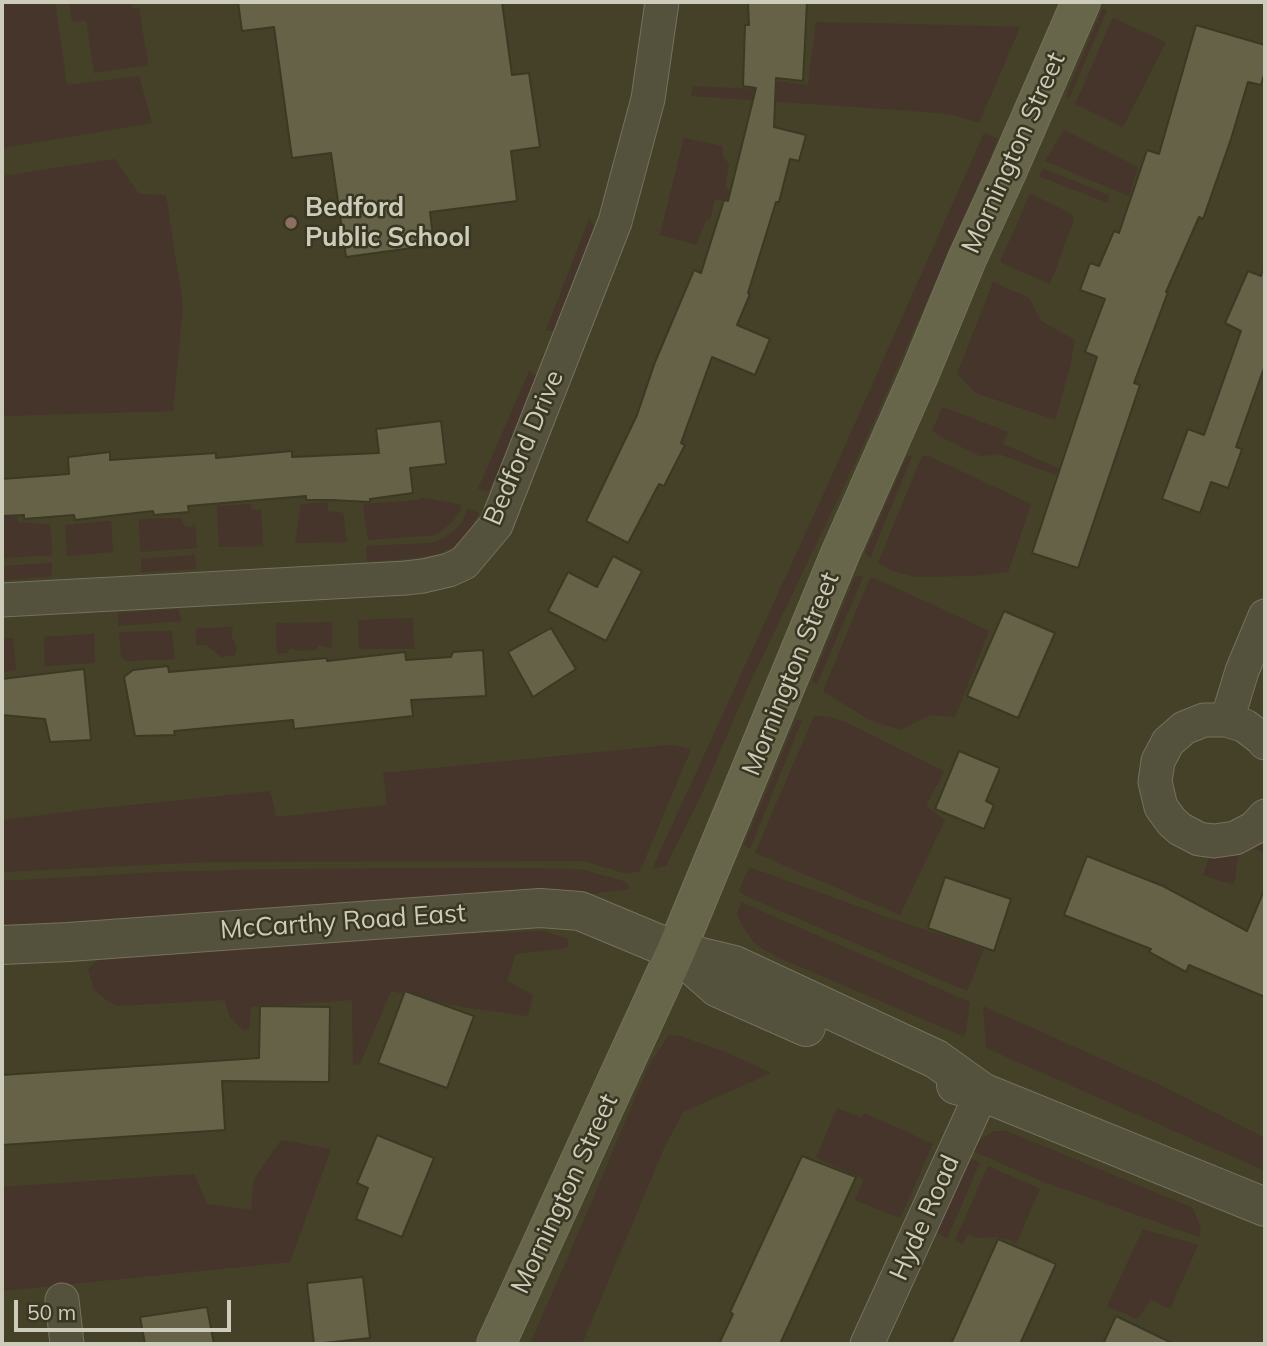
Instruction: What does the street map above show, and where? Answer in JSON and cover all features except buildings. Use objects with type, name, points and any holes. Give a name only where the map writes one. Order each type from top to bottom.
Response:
[{"type":"main road","name":"Mornington Street","points":[[496,1344],[676,951],[840,554],[1080,2]]},
{"type":"street","name":"Bedford Drive","points":[[2,600],[406,578],[449,570],[464,563],[496,525],[615,222],[648,99],[662,2]]},
{"type":"street","points":[[1227,720],[1242,671],[1265,616]]},
{"type":"street","points":[[1265,743],[1245,726],[1227,720],[1204,720],[1184,728],[1168,742],[1158,761],[1155,782],[1161,807],[1172,822],[1199,839],[1213,841],[1235,838],[1254,828],[1265,817]]},
{"type":"street","name":"McCarthy Road East","points":[[2,945],[540,908],[580,911],[676,951],[734,965],[936,1059],[982,1092],[1265,1207]]},
{"type":"street","name":"Hyde Road","points":[[867,1344],[982,1092]]},
{"type":"street","points":[[62,1300],[67,1344]]},
{"type":"shaded area","points":[[2,2],[55,2],[67,85],[139,76],[152,123],[2,148]]},
{"type":"shaded area","points":[[69,2],[131,2],[132,8],[139,8],[148,65],[94,73],[86,20],[72,22]]},
{"type":"shaded area","points":[[1103,8],[1107,10],[1069,99],[1066,95]]},
{"type":"shaded area","points":[[1113,18],[1166,42],[1123,127],[1075,104]]},
{"type":"shaded area","points":[[816,22],[1020,27],[979,123],[955,115],[914,111],[691,96],[693,86],[776,90],[778,81],[808,85]]},
{"type":"shaded area","points":[[1064,130],[1138,167],[1129,196],[1045,161]]},
{"type":"shaded area","points":[[984,133],[998,139],[862,448],[666,866],[652,869],[819,504]]},
{"type":"shaded area","points":[[684,138],[722,146],[723,157],[729,164],[725,186],[729,190],[766,202],[764,210],[715,199],[710,219],[706,220],[696,245],[660,235]]},
{"type":"shaded area","points":[[115,159],[139,194],[166,195],[183,306],[173,411],[2,416],[2,176]]},
{"type":"shaded area","points":[[1043,168],[1109,195],[1108,203],[1039,176]]},
{"type":"shaded area","points":[[1030,194],[1073,214],[1073,223],[1050,284],[1000,262]]},
{"type":"shaded area","points":[[589,219],[597,229],[558,332],[546,330]]},
{"type":"shaded area","points":[[993,282],[1029,298],[1041,321],[1075,340],[1055,420],[976,393],[957,374]]},
{"type":"shaded area","points":[[529,371],[539,377],[489,491],[478,489]]},
{"type":"shaded area","points":[[943,407],[1008,432],[1003,444],[1060,469],[1056,475],[999,454],[980,456],[939,436],[932,430]]},
{"type":"shaded area","points":[[907,456],[912,456],[870,558],[865,553]]},
{"type":"shaded area","points":[[922,456],[929,456],[1031,504],[1008,572],[973,576],[915,577],[893,571],[878,563]]},
{"type":"shaded area","points":[[421,497],[462,505],[451,523],[435,535],[368,540],[363,504],[420,500]]},
{"type":"shaded area","points":[[328,502],[328,511],[343,513],[347,542],[295,543],[301,504]]},
{"type":"shaded area","points":[[251,504],[251,509],[261,509],[263,546],[219,547],[217,506]]},
{"type":"shaded area","points":[[468,508],[479,513],[468,533],[454,546],[438,554],[367,562],[366,546],[429,543],[440,540],[453,532],[463,520]]},
{"type":"shaded area","points":[[2,517],[17,517],[19,523],[50,524],[52,555],[2,558]]},
{"type":"shaded area","points":[[181,518],[185,526],[191,527],[195,524],[197,548],[140,552],[139,519]]},
{"type":"shaded area","points":[[111,521],[113,552],[67,556],[65,525]]},
{"type":"shaded area","points":[[195,555],[196,569],[141,572],[141,559]]},
{"type":"shaded area","points":[[52,563],[51,577],[2,580],[2,566]]},
{"type":"shaded area","points":[[856,575],[863,577],[817,684],[812,681]]},
{"type":"shaded area","points":[[870,578],[989,631],[955,717],[930,715],[900,730],[868,719],[823,691]]},
{"type":"shaded area","points":[[178,609],[182,621],[118,626],[118,613]]},
{"type":"shaded area","points":[[413,618],[414,649],[359,649],[358,620]]},
{"type":"shaded area","points":[[332,622],[332,648],[318,645],[317,650],[299,651],[290,648],[287,653],[277,653],[276,623]]},
{"type":"shaded area","points":[[233,627],[231,637],[237,647],[235,655],[221,657],[207,645],[196,645],[196,629]]},
{"type":"shaded area","points":[[172,631],[175,659],[126,661],[121,656],[119,632]]},
{"type":"shaded area","points":[[94,634],[95,663],[45,666],[44,637]]},
{"type":"shaded area","points":[[13,638],[16,670],[2,672],[2,639]]},
{"type":"shaded area","points":[[814,716],[846,722],[944,771],[926,806],[945,820],[900,915],[755,853]]},
{"type":"shaded area","points":[[796,720],[802,720],[750,849],[744,845]]},
{"type":"shaded area","points":[[671,745],[691,749],[640,871],[627,874],[583,861],[209,862],[2,872],[2,820],[270,791],[276,817],[387,805],[383,773]]},
{"type":"shaded area","points":[[1254,837],[1265,844],[1265,853],[1250,847],[1238,857],[1234,885],[1203,875],[1212,850]]},
{"type":"shaded area","points":[[749,867],[984,949],[967,991],[748,897],[739,891]]},
{"type":"shaded area","points":[[273,869],[581,869],[626,882],[630,889],[589,894],[2,925],[2,881]]},
{"type":"shaded area","points":[[741,902],[970,1002],[965,1037],[763,949],[753,941],[742,925],[737,914]]},
{"type":"shaded area","points":[[544,931],[568,939],[567,948],[516,954],[507,981],[533,995],[528,1016],[462,1007],[391,991],[360,1064],[353,1065],[352,1000],[251,1007],[249,1030],[243,1030],[229,1016],[225,1000],[117,1006],[94,990],[88,969],[112,953]]},
{"type":"shaded area","points":[[983,1006],[1162,1086],[1265,1138],[1265,1171],[986,1048]]},
{"type":"shaded area","points":[[669,1035],[680,1036],[728,1053],[771,1073],[683,1112],[664,1148],[582,1344],[530,1344],[647,1069]]},
{"type":"shaded area","points":[[837,1108],[862,1118],[864,1113],[933,1144],[900,1218],[855,1200],[864,1179],[816,1158]]},
{"type":"shaded area","points":[[995,1131],[1007,1131],[1193,1208],[1201,1229],[1199,1237],[1039,1180],[971,1150],[981,1139]]},
{"type":"shaded area","points":[[281,1140],[331,1149],[290,1262],[2,1291],[2,1187],[194,1174],[207,1204],[251,1210],[254,1179]]},
{"type":"shaded area","points":[[969,1158],[980,1162],[947,1239],[937,1232]]},
{"type":"shaded area","points":[[988,1166],[1040,1189],[1016,1244],[996,1237],[978,1238],[968,1234],[962,1244],[955,1240]]},
{"type":"shaded area","points":[[1143,1229],[1198,1245],[1170,1309],[1151,1300],[1137,1319],[1107,1306]]},
{"type":"place","name":"Bedford Public School","points":[[291,223]]}]
